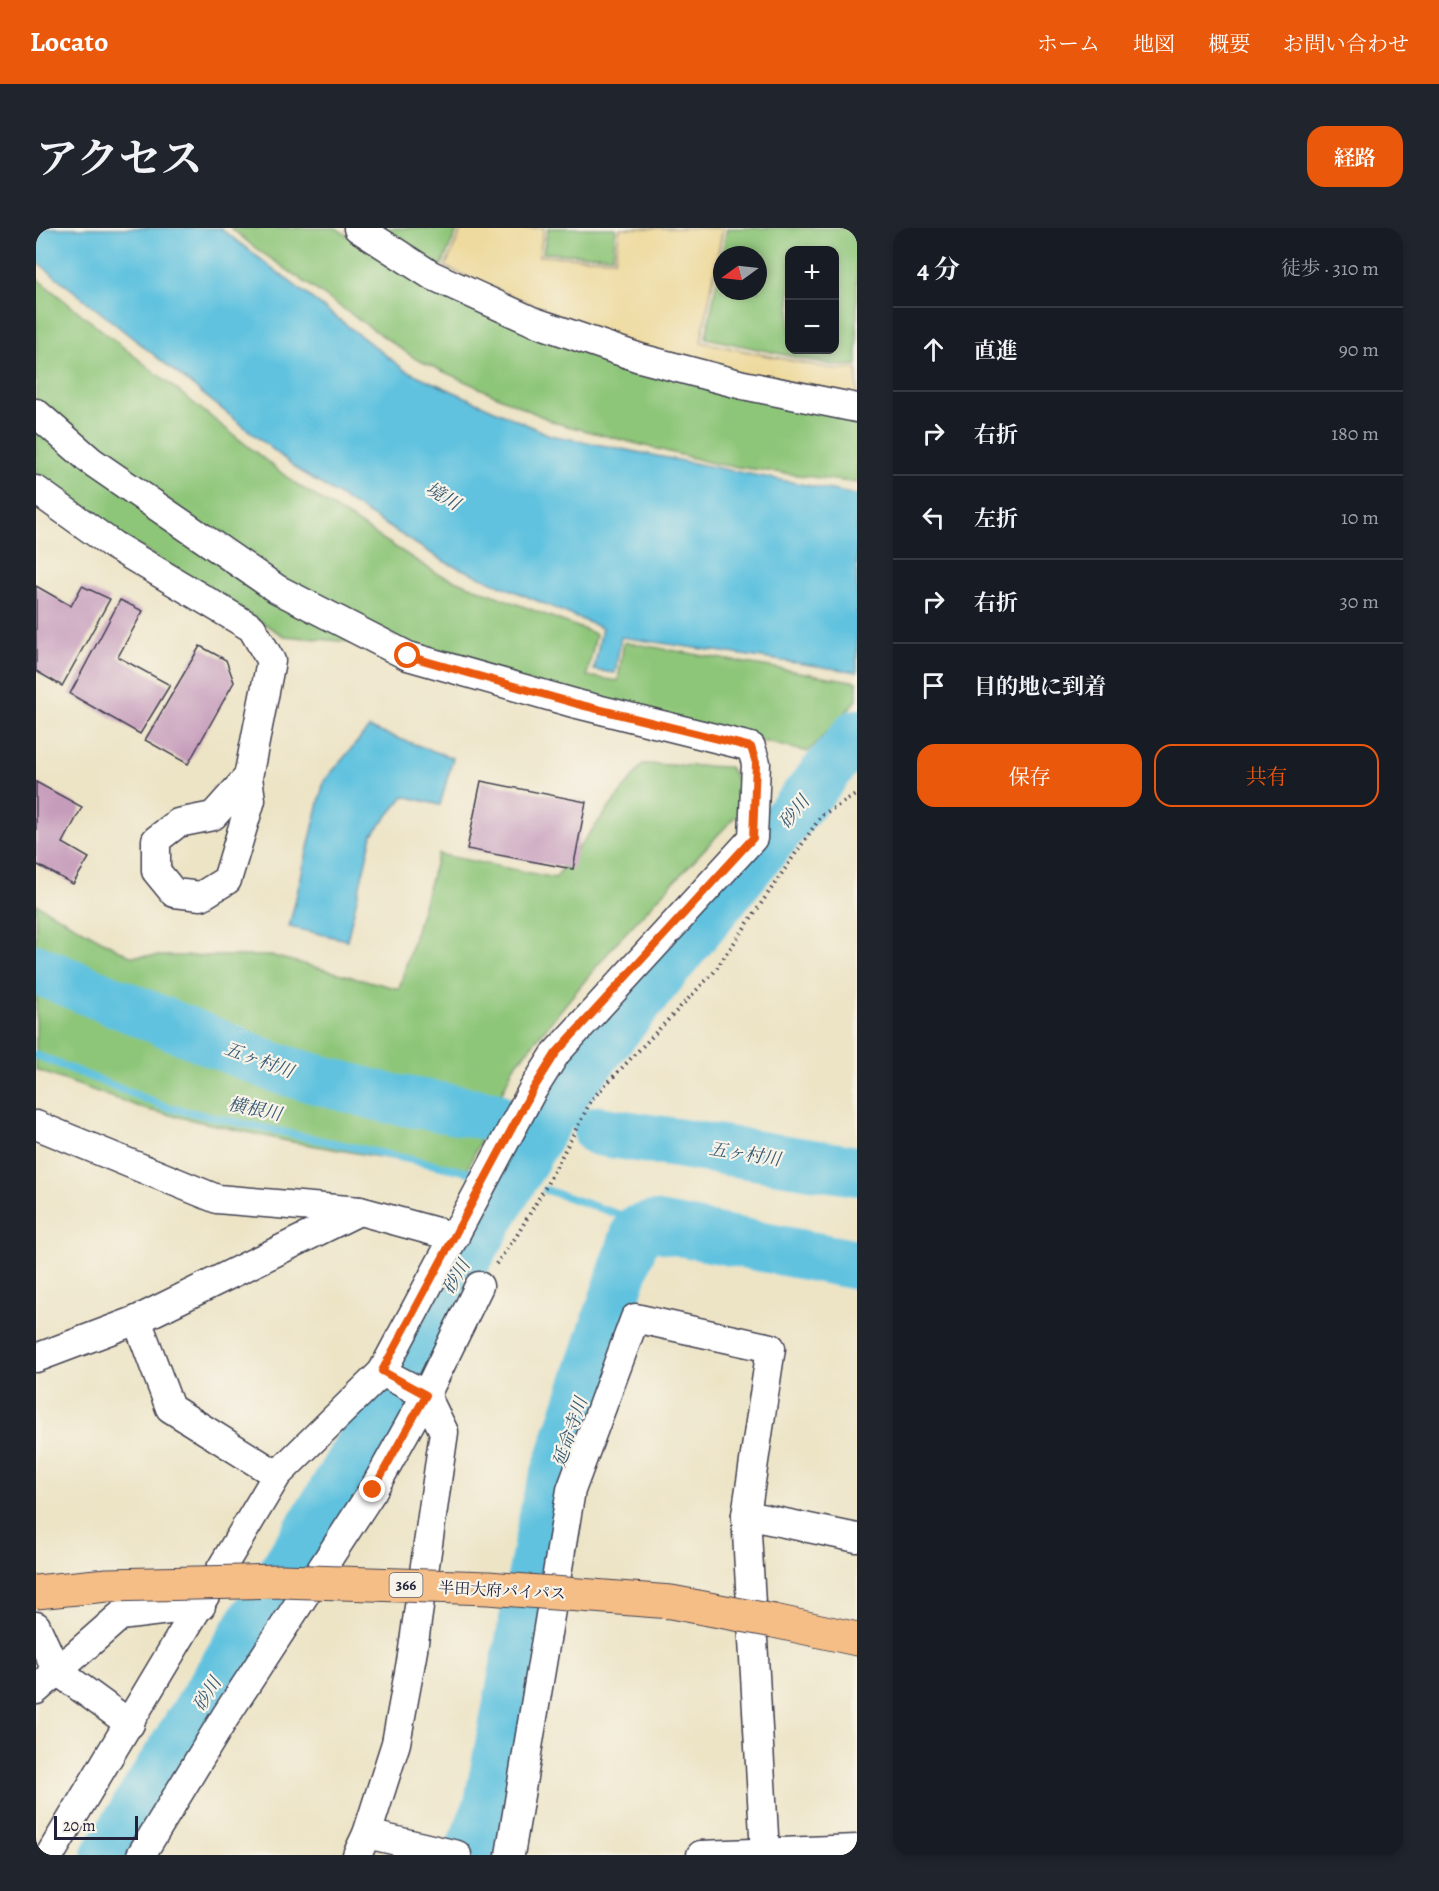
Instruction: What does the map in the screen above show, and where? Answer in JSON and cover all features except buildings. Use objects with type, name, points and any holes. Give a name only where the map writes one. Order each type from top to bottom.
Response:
[{"type":"highway","name":"半田大府パイパス","points":[[36,1592],[106,1585],[282,1581],[477,1587],[661,1601],[857,1634]]},
{"type":"highway","name":"366","points":[[774,1621],[857,1626]]},
{"type":"highway","name":"366","points":[[774,1621],[857,1639]]},
{"type":"street","points":[[358,228],[431,275],[532,321],[640,358],[731,382],[857,408]]},
{"type":"street","points":[[36,413],[91,461],[277,589],[408,656],[577,704],[751,747],[756,763],[753,838],[556,1053],[532,1091],[383,1372],[277,1475],[201,1606],[50,1855]]},
{"type":"street","points":[[36,490],[113,545],[252,628],[271,661],[248,777]]},
{"type":"street","points":[[36,1125],[217,1199],[360,1211],[455,1238]]},
{"type":"street","points":[[36,1358],[137,1320],[360,1211]]},
{"type":"street","points":[[141,1855],[225,1717],[373,1490],[425,1394],[479,1286]]},
{"type":"street","points":[[510,1855],[571,1490],[635,1318],[771,1348],[746,1515],[765,1853]]},
{"type":"street","points":[[137,1320],[170,1408],[277,1475]]},
{"type":"street","points":[[383,1372],[425,1394],[444,1432],[412,1656],[396,1743],[362,1844],[446,1854]]},
{"type":"street","points":[[746,1515],[857,1538]]},
{"type":"street","points":[[36,1690],[120,1616],[201,1606]]},
{"type":"street","points":[[36,1626],[56,1670],[130,1724]]},
{"type":"street","points":[[701,1855],[857,1849]]},
{"type":"path","points":[[479,1286],[516,1237],[592,1099],[714,972],[822,815],[857,794]]},
{"type":"green space","points":[[231,228],[336,228],[423,285],[857,418],[857,483],[716,464],[556,423],[416,359],[254,247]]},
{"type":"green space","points":[[382,228],[458,228],[441,267]]},
{"type":"green space","points":[[548,228],[616,228],[613,256],[543,253]]},
{"type":"green space","points":[[727,228],[857,228],[857,365],[837,366],[706,338],[713,300],[767,300],[767,246],[724,246]]},
{"type":"green space","points":[[36,278],[293,482],[436,573],[596,634],[587,676],[618,681],[624,642],[857,682],[857,700],[808,752],[647,714],[411,650],[284,584],[36,404]]},
{"type":"green space","points":[[36,425],[363,643],[284,636],[107,527],[36,473]]},
{"type":"green space","points":[[643,764],[729,767],[750,801],[616,943],[513,1068],[466,1172],[287,1141],[148,1110],[36,1070],[36,904],[130,956],[273,956],[399,989],[438,854],[555,878]]},
{"type":"sand","points":[[462,228],[544,228],[539,256],[615,259],[620,228],[723,228],[720,246],[713,246],[713,280],[701,342],[837,370],[857,369],[857,402],[644,352],[445,267]]},
{"type":"water","name":"境川","points":[[36,228],[220,228],[405,370],[550,435],[857,495],[857,672],[621,637],[615,673],[594,670],[602,628],[445,562],[301,472],[36,261]]},
{"type":"water","points":[[369,728],[453,758],[440,805],[404,796],[372,835],[347,940],[289,927],[324,781]]},
{"type":"waterway","name":"砂川","points":[[107,1855],[331,1495],[544,1125],[574,1081],[857,734]]},
{"type":"waterway","name":"五ヶ村川","points":[[36,969],[276,1068],[387,1098],[493,1116]]},
{"type":"waterway","name":"横根川","points":[[36,1055],[166,1107],[473,1173]]},
{"type":"waterway","name":"五ヶ村川","points":[[598,1131],[857,1171]]},
{"type":"waterway","name":"横根川","points":[[546,1190],[653,1226]]},
{"type":"waterway","name":"延命寺川","points":[[468,1855],[488,1807],[547,1500],[637,1230],[653,1226],[857,1265]]},
{"type":"route","points":[[373,1490],[426,1395],[382,1371],[532,1091],[556,1053],[753,838],[756,763],[751,747],[577,704],[408,656]]}]
